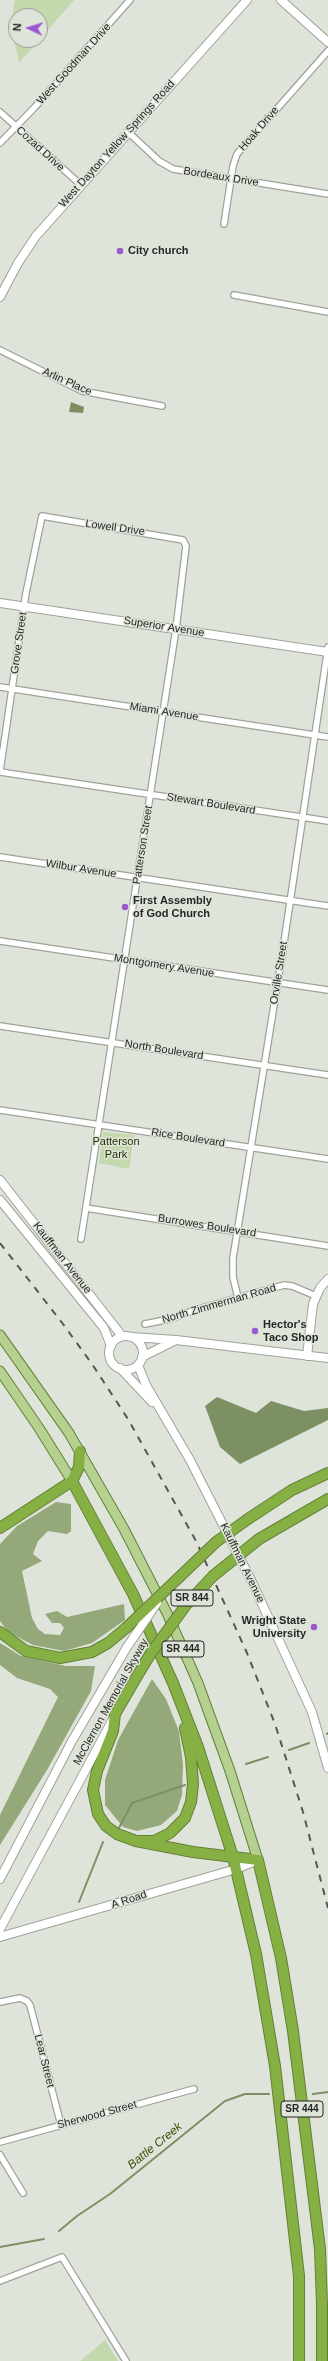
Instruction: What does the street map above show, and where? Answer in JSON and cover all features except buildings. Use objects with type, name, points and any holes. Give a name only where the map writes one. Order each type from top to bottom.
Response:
[{"type":"highway","points":[[0,1528],[72,1481],[79,1467],[80,1451]]},
{"type":"highway","name":"McClernon Memorial Skyway","points":[[168,1590],[216,1542],[292,1490],[328,1473]]},
{"type":"highway","name":"SR 444","points":[[72,1481],[133,1594],[159,1650],[196,1742],[233,1857],[258,1962],[275,2066],[298,2268],[299,2361]]},
{"type":"highway","name":"McClernon Memorial Skyway","points":[[115,1714],[155,1647],[186,1605],[214,1576],[259,1539],[328,1499]]},
{"type":"highway","points":[[0,1632],[26,1651],[60,1658],[92,1652],[108,1643],[168,1590]]},
{"type":"highway","points":[[136,1841],[159,1839],[173,1831],[188,1811],[193,1793],[192,1770],[186,1731],[159,1650]]},
{"type":"highway","points":[[115,1714],[113,1731],[95,1781],[95,1805],[103,1822],[113,1832],[136,1841],[258,1860]]},
{"type":"highway","name":"SR 444","points":[[258,1860],[281,1958],[320,2249],[322,2361]]},
{"type":"main road","name":"SR 444","points":[[0,1334],[80,1451],[124,1529],[167,1613],[188,1660],[230,1771],[258,1860]]},
{"type":"main road","name":"SR 444","points":[[0,1371],[39,1428],[72,1481]]},
{"type":"street","name":"West Goodman Drive","points":[[0,143],[16,128],[130,0]]},
{"type":"street","name":"West Dayton Yellow Springs Road","points":[[0,297],[18,263],[36,236],[247,0]]},
{"type":"street","points":[[281,0],[328,42]]},
{"type":"street","name":"Hoak Drive","points":[[224,224],[234,161],[241,148],[328,51]]},
{"type":"street","name":"Cozad Drive","points":[[0,112],[80,185]]},
{"type":"street","name":"Bordeaux Drive","points":[[128,132],[169,167],[328,194]]},
{"type":"street","points":[[234,295],[328,312]]},
{"type":"street","name":"Arlin Place","points":[[0,350],[82,391],[162,406]]},
{"type":"street","name":"Lowell Drive","points":[[42,516],[178,537],[186,544]]},
{"type":"street","name":"Grove Street","points":[[0,771],[24,606],[42,516]]},
{"type":"street","name":"Patterson Street","points":[[81,1239],[126,960],[176,629],[186,544]]},
{"type":"street","name":"Superior Avenue","points":[[0,603],[328,650]]},
{"type":"street","name":"Orville Street","points":[[238,1298],[232,1270],[328,650]]},
{"type":"street","name":"Miami Avenue","points":[[0,687],[328,736]]},
{"type":"street","name":"Stewart Boulevard","points":[[0,771],[328,821]]},
{"type":"street","name":"Wilbur Avenue","points":[[0,856],[328,906]]},
{"type":"street","name":"Montgomery Avenue","points":[[0,941],[328,990]]},
{"type":"street","name":"North Boulevard","points":[[0,1026],[328,1075]]},
{"type":"street","name":"Rice Boulevard","points":[[0,1110],[328,1159]]},
{"type":"street","name":"Kauffman Avenue","points":[[0,1180],[127,1336]]},
{"type":"street","name":"Kauffman Avenue","points":[[0,1200],[104,1328],[111,1346]]},
{"type":"street","name":"Burrowes Boulevard","points":[[86,1208],[238,1230],[328,1246]]},
{"type":"street","points":[[307,1356],[316,1296],[328,1279]]},
{"type":"street","name":"North Zimmerman Road","points":[[145,1324],[170,1319],[238,1298],[284,1286],[292,1286],[316,1296]]},
{"type":"street","points":[[176,1340],[140,1361],[131,1369],[120,1368],[113,1364],[110,1357],[111,1346],[115,1340],[127,1336],[176,1340],[328,1358]]},
{"type":"street","points":[[127,1336],[141,1345],[140,1361]]},
{"type":"street","name":"Kauffman Avenue","points":[[140,1361],[146,1385],[190,1460],[255,1589],[312,1712],[328,1768]]},
{"type":"street","name":"Kauffman Avenue","points":[[120,1368],[159,1409]]},
{"type":"street","name":"McClernon Memorial Skyway","points":[[0,1879],[72,1742],[127,1647],[168,1590]]},
{"type":"street","name":"McClernon Memorial Skyway","points":[[0,1929],[115,1714]]},
{"type":"street","name":"A Road","points":[[0,1937],[236,1869],[258,1860]]},
{"type":"street","name":"Lear Street","points":[[0,2002],[20,1998],[25,1999],[30,2005],[61,2125]]},
{"type":"street","name":"Sherwood Street","points":[[0,2142],[194,2089]]},
{"type":"street","points":[[0,2155],[23,2192]]},
{"type":"street","points":[[0,2281],[62,2257],[126,2361]]},
{"type":"green space","points":[[15,0],[74,0],[48,30],[48,8],[14,8]]},
{"type":"green space","points":[[16,48],[32,48],[19,63]]},
{"type":"green space","name":"Patterson Park","points":[[103,1132],[134,1135],[129,1169],[99,1163]]},
{"type":"green space","points":[[105,2340],[118,2361],[80,2361]]},
{"type":"shaded area","points":[[71,402],[84,407],[83,413],[69,412]]},
{"type":"shaded area","points":[[217,1397],[256,1413],[271,1401],[304,1411],[328,1408],[328,1420],[240,1464],[220,1447],[205,1406]]},
{"type":"shaded area","points":[[56,1502],[71,1504],[71,1531],[67,1534],[48,1531],[38,1541],[33,1554],[42,1561],[22,1571],[32,1618],[38,1629],[45,1634],[60,1635],[64,1628],[60,1623],[52,1623],[45,1614],[57,1611],[67,1617],[124,1604],[125,1620],[92,1643],[64,1651],[33,1645],[8,1632],[0,1621],[0,1544],[17,1526]]},
{"type":"shaded area","points":[[0,1643],[21,1656],[66,1666],[95,1666],[91,1691],[47,1770],[0,1845],[0,1815],[58,1697],[50,1689],[17,1678],[0,1665]]},
{"type":"shaded area","points":[[152,1679],[166,1699],[179,1731],[183,1765],[182,1795],[177,1811],[161,1825],[137,1831],[123,1827],[105,1805],[105,1780],[118,1740]]},
{"type":"waterway","points":[[289,1750],[309,1743]]},
{"type":"waterway","points":[[246,1764],[268,1757]]},
{"type":"waterway","points":[[119,1828],[132,1803],[185,1785]]},
{"type":"waterway","points":[[79,1902],[103,1842]]},
{"type":"waterway","name":"Battle Creek","points":[[313,2094],[328,2092]]},
{"type":"waterway","name":"Battle Creek","points":[[59,2231],[77,2216],[110,2194],[225,2101],[245,2094],[269,2094]]},
{"type":"waterway","name":"Battle Creek","points":[[0,2247],[44,2239]]},
{"type":"railway","points":[[0,1243],[92,1364],[128,1419],[196,1541],[247,1653],[275,1724],[303,1812],[328,1908]]},
{"type":"place","name":"City church","points":[[120,251]]},
{"type":"place","name":"First Assembly of God Church","points":[[125,907]]},
{"type":"place","name":"Hector's Taco Shop","points":[[255,1331]]},
{"type":"place","name":"Wright State University","points":[[314,1627]]}]
